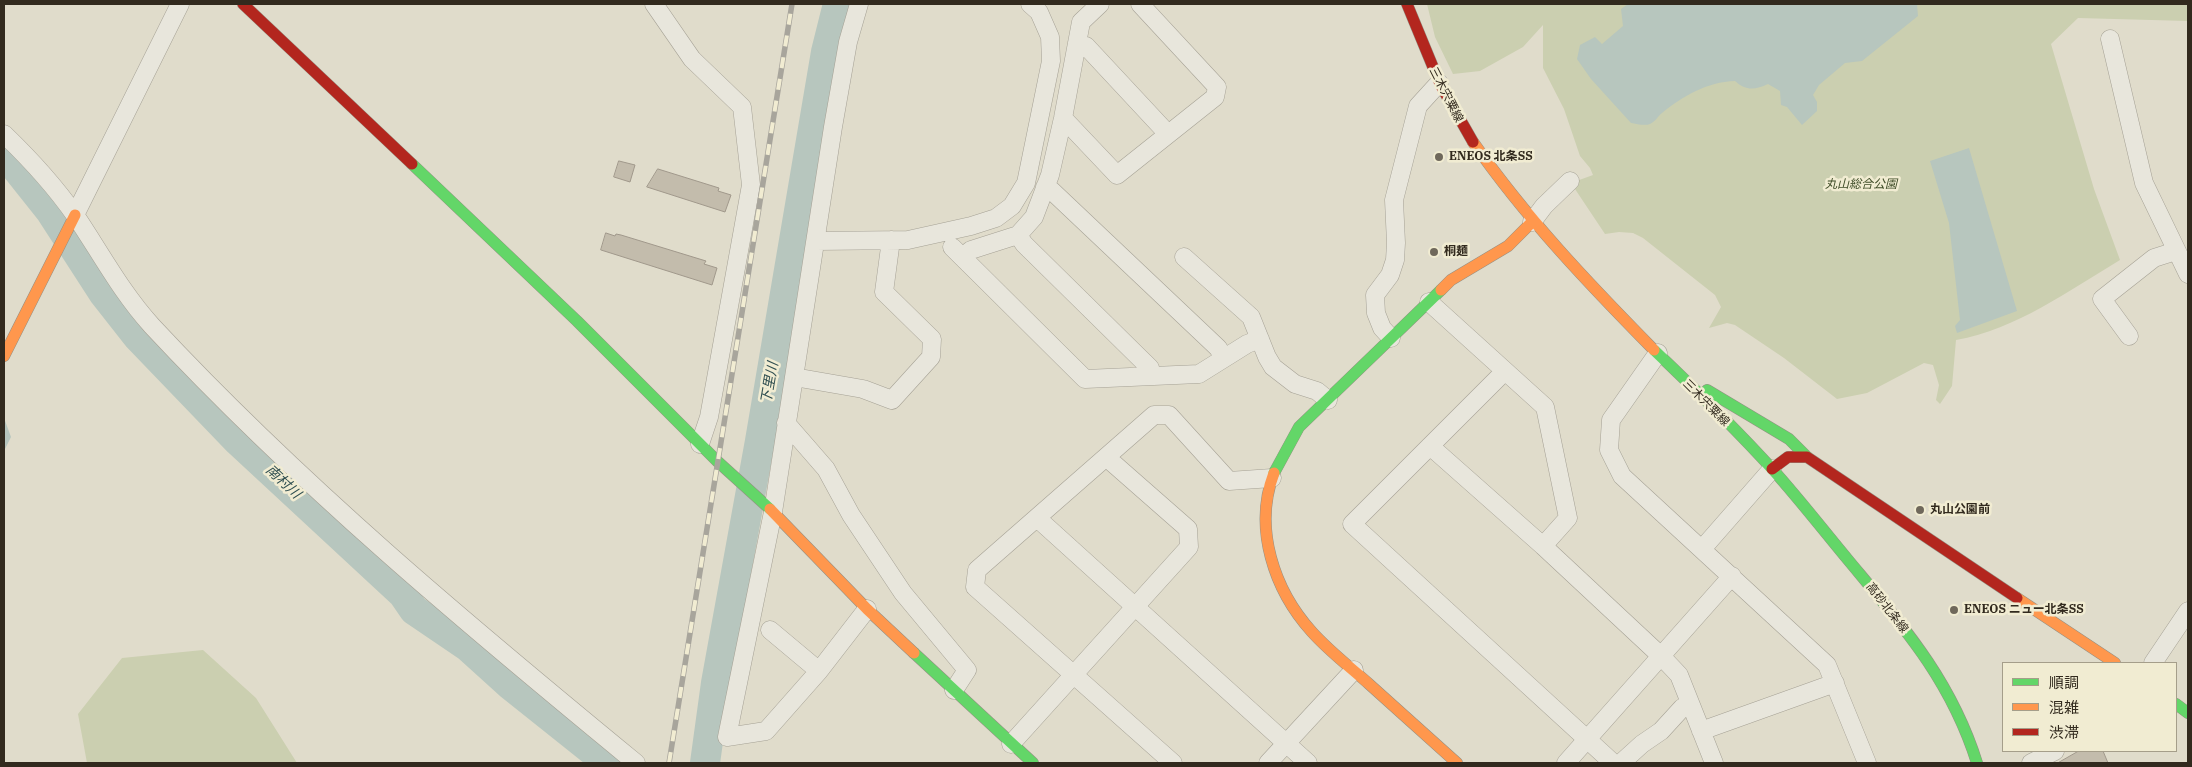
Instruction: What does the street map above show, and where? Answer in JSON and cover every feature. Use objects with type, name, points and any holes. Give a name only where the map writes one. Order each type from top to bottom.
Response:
[{"type":"street","points":[[4,356],[180,4]]},
{"type":"street","points":[[243,4],[577,321],[700,444],[770,510],[867,609],[1033,763]]},
{"type":"street","points":[[654,4],[692,59],[742,107],[750,175],[750,192],[709,416],[700,444]]},
{"type":"street","points":[[859,4],[848,42],[786,423],[727,737],[766,732],[867,609]]},
{"type":"street","points":[[816,241],[908,240],[971,226],[996,218],[1012,206],[1026,183],[1050,61],[1050,37],[1039,12],[1030,4]]},
{"type":"street","points":[[1100,4],[1081,22],[1050,175],[1034,216],[1018,235],[971,250],[957,252],[1085,379],[1198,374],[1247,344],[1260,339]]},
{"type":"street","points":[[1063,118],[1116,175],[1215,97],[1217,87],[1140,4]]},
{"type":"street","name":"三木宍粟線","points":[[1406,4],[1438,83],[1464,129],[1532,222],[1772,470]]},
{"type":"street","points":[[2110,39],[2144,183],[2188,274]]},
{"type":"street","points":[[1077,44],[1086,46],[1168,134]]},
{"type":"street","points":[[1391,338],[1382,328],[1376,313],[1375,295],[1390,275],[1395,260],[1394,200],[1418,106],[1438,83]]},
{"type":"street","points":[[4,134],[43,172],[75,216],[121,288],[149,323],[228,406],[345,516],[442,603],[636,763]]},
{"type":"street","points":[[1457,763],[1313,633],[1296,614],[1282,589],[1272,565],[1266,537],[1266,508],[1272,478],[1284,451],[1299,428],[1451,280],[1508,246],[1532,222],[1544,206],[1570,181]]},
{"type":"street","points":[[1045,187],[1051,190],[1210,341],[1224,358]]},
{"type":"street","points":[[1018,235],[1024,244],[1150,368],[1152,376]]},
{"type":"street","points":[[794,377],[864,389],[892,400],[931,357],[932,339],[884,292],[891,240]]},
{"type":"street","points":[[2128,336],[2102,299],[2154,258],[2176,251]]},
{"type":"street","points":[[1184,257],[1250,317],[1273,367],[1296,384],[1317,391],[1328,400]]},
{"type":"street","points":[[1429,302],[1545,407],[1568,518],[1543,546]]},
{"type":"street","points":[[1658,353],[1611,420],[1609,450],[1622,476],[1827,664],[1866,763]]},
{"type":"street","points":[[1672,368],[1789,439],[1808,457],[2114,662]]},
{"type":"street","points":[[1505,371],[1352,524],[1613,763]]},
{"type":"street","points":[[1173,763],[975,587],[977,570],[1154,415],[1169,415],[1229,481],[1272,478]]},
{"type":"street","points":[[786,423],[826,470],[851,515],[903,593],[967,670],[954,690]]},
{"type":"street","points":[[1430,446],[1543,546],[1662,657],[1679,676],[1714,763]]},
{"type":"street","points":[[1702,549],[1782,459],[1794,455],[1808,457]]},
{"type":"street","points":[[1011,744],[1189,547],[1188,529],[1106,457]]},
{"type":"street","name":"高砂北条線","points":[[1772,470],[1883,601],[1930,664],[1960,715],[1972,741],[1977,763]]},
{"type":"street","points":[[1036,518],[1308,763]]},
{"type":"street","points":[[1566,763],[1732,576]]},
{"type":"street","points":[[2154,662],[2188,611]]},
{"type":"street","points":[[770,630],[818,671]]},
{"type":"street","points":[[1268,763],[1354,670]]},
{"type":"street","points":[[1701,731],[1835,683]]},
{"type":"street","points":[[1621,763],[1642,744],[1661,731],[1682,708],[1690,703]]},
{"type":"street","points":[[2177,705],[2188,713]]},
{"type":"street","points":[[2031,763],[2053,752]]},
{"type":"green space","name":"丸山総合公園","points":[[1427,4],[2188,4],[2188,21],[2078,18],[2051,44],[2094,189],[2120,260],[2021,318],[1978,335],[1956,340],[1952,386],[1940,404],[1936,400],[1939,385],[1933,365],[1924,363],[1867,393],[1837,399],[1784,358],[1735,325],[1727,323],[1709,328],[1721,307],[1715,295],[1643,238],[1633,233],[1605,234],[1571,183],[1593,175],[1580,156],[1564,109],[1543,68],[1543,25],[1523,47],[1480,71],[1453,74],[1435,37]]},
{"type":"green space","points":[[203,650],[256,698],[297,763],[87,763],[78,714],[122,658]]},
{"type":"shaded area","points":[[1628,4],[1917,4],[1918,16],[1862,61],[1845,63],[1819,85],[1813,95],[1817,102],[1817,111],[1802,125],[1787,107],[1781,105],[1780,91],[1768,84],[1747,88],[1735,81],[1715,84],[1696,91],[1670,107],[1652,123],[1643,125],[1631,123],[1591,79],[1577,59],[1580,45],[1595,37],[1602,44],[1623,26],[1621,9]]},
{"type":"shaded area","points":[[1969,148],[2017,311],[1957,333],[1955,326],[1960,320],[1949,223],[1930,161]]},
{"type":"shaded area","points":[[4,418],[11,437],[4,451]]},
{"type":"building","points":[[619,161],[635,165],[630,182],[614,177]]},
{"type":"building","points":[[658,169],[719,188],[718,191],[731,195],[725,212],[647,187]]},
{"type":"building","points":[[606,233],[615,236],[616,234],[621,235],[706,261],[704,264],[717,268],[712,285],[601,250]]},
{"type":"building","points":[[2077,752],[2103,752],[2108,763],[2058,763]]},
{"type":"waterway","name":"下里川","points":[[705,763],[716,683],[760,441],[826,52],[838,4]]},
{"type":"waterway","name":"南村川","points":[[4,156],[12,163],[51,212],[104,294],[137,336],[238,441],[403,594],[414,610],[467,646],[509,684],[608,763]]},
{"type":"railway","points":[[669,763],[792,4]]},
{"type":"traffic: fast","points":[[412,164],[577,321],[717,461],[770,509]]},
{"type":"traffic: fast","points":[[1274,473],[1299,427],[1441,290]]},
{"type":"traffic: fast","points":[[1654,350],[1715,409],[1774,471],[1888,608],[1924,655],[1954,706],[1977,763]]},
{"type":"traffic: fast","points":[[1707,390],[1789,439],[1807,457]]},
{"type":"traffic: fast","points":[[914,653],[1033,763]]},
{"type":"traffic: fast","points":[[2177,705],[2188,713]]},
{"type":"traffic: slow","points":[[1473,142],[1536,224],[1654,350]]},
{"type":"traffic: slow","points":[[4,356],[75,215]]},
{"type":"traffic: slow","points":[[1441,290],[1451,280],[1508,246],[1532,222]]},
{"type":"traffic: slow","points":[[1274,473],[1268,494],[1267,536],[1271,557],[1287,597],[1312,632],[1325,646],[1457,763]]},
{"type":"traffic: slow","points":[[770,509],[867,609],[914,653]]},
{"type":"traffic: slow","points":[[2017,598],[2113,662]]},
{"type":"traffic: jam","points":[[243,4],[412,164]]},
{"type":"traffic: jam","points":[[1407,4],[1440,84],[1473,142]]},
{"type":"traffic: jam","points":[[1772,469],[1788,457],[1807,457],[2017,598]]},
{"type":"place","name":"ENEOS 北条SS","points":[[1439,157]]},
{"type":"place","name":"桐麺","points":[[1434,252]]},
{"type":"place","name":"丸山公園前","points":[[1920,510]]},
{"type":"place","name":"ENEOS ニュー北条SS","points":[[1954,610]]}]
